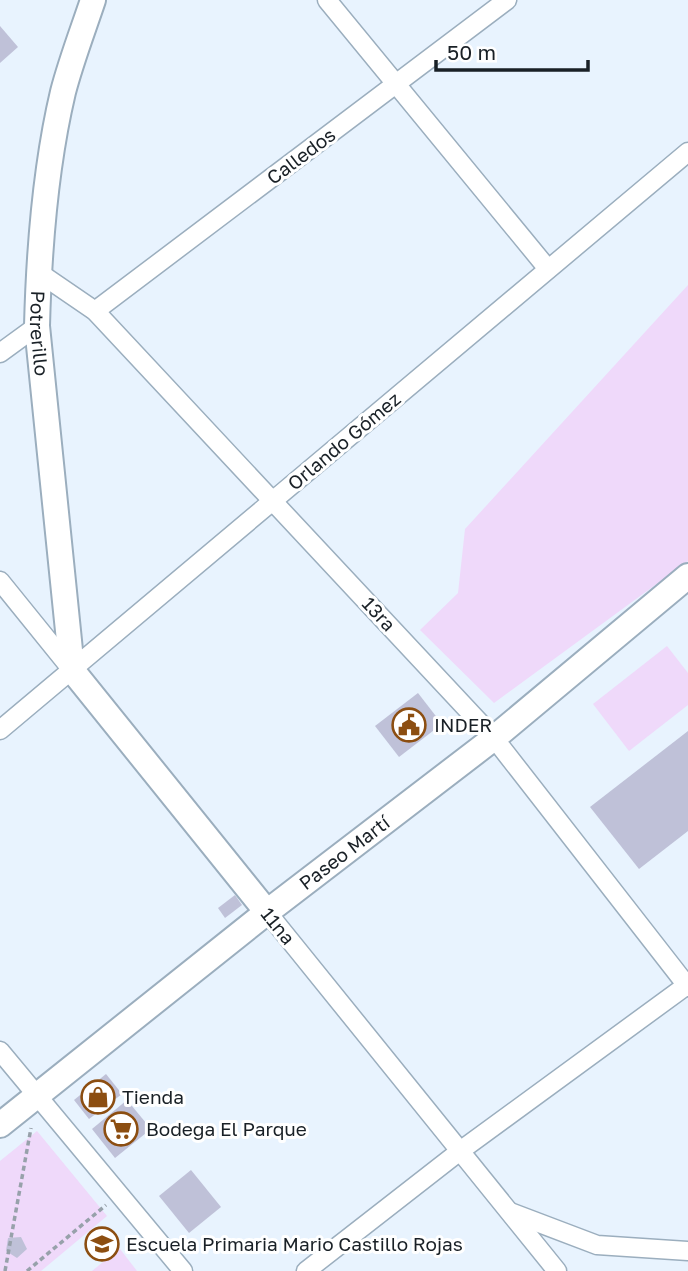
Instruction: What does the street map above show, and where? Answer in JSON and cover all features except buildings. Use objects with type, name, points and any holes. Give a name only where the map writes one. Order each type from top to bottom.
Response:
[{"type":"street","name":"Potrerillo","points":[[72,670],[37,326],[38,272],[46,183],[63,90],[93,0]]},
{"type":"street","points":[[327,0],[548,270]]},
{"type":"street","name":"Calledos","points":[[95,311],[507,0]]},
{"type":"street","name":"Orlando Gómez","points":[[0,730],[688,152]]},
{"type":"street","name":"13ra","points":[[38,272],[95,311],[494,738],[687,986]]},
{"type":"street","points":[[0,354],[37,326]]},
{"type":"street","name":"Paseo Martí","points":[[0,1125],[267,912],[494,738],[688,576]]},
{"type":"street","name":"11na","points":[[0,581],[557,1271]]},
{"type":"street","points":[[306,1271],[460,1151],[687,986]]},
{"type":"street","points":[[0,1051],[183,1271]]},
{"type":"street","points":[[507,1210],[597,1245],[688,1251]]},
{"type":"path","points":[[5,1271],[37,1095]]},
{"type":"path","points":[[27,1271],[120,1194]]},
{"type":"shaded area","points":[[688,285],[688,561],[494,703],[420,630],[458,593],[465,529]]},
{"type":"shaded area","points":[[667,646],[688,673],[688,705],[629,751],[593,704]]},
{"type":"shaded area","points":[[37,1131],[107,1216],[41,1271],[0,1271],[0,1161]]},
{"type":"shaded area","points":[[119,1249],[137,1271],[92,1271]]},
{"type":"place","name":"INDER","points":[[409,725]]},
{"type":"place","name":"Tienda","points":[[98,1097]]},
{"type":"place","name":"Bodega El Parque","points":[[121,1129]]},
{"type":"place","name":"Escuela Primaria Mario Castillo Rojas","points":[[102,1244]]}]
